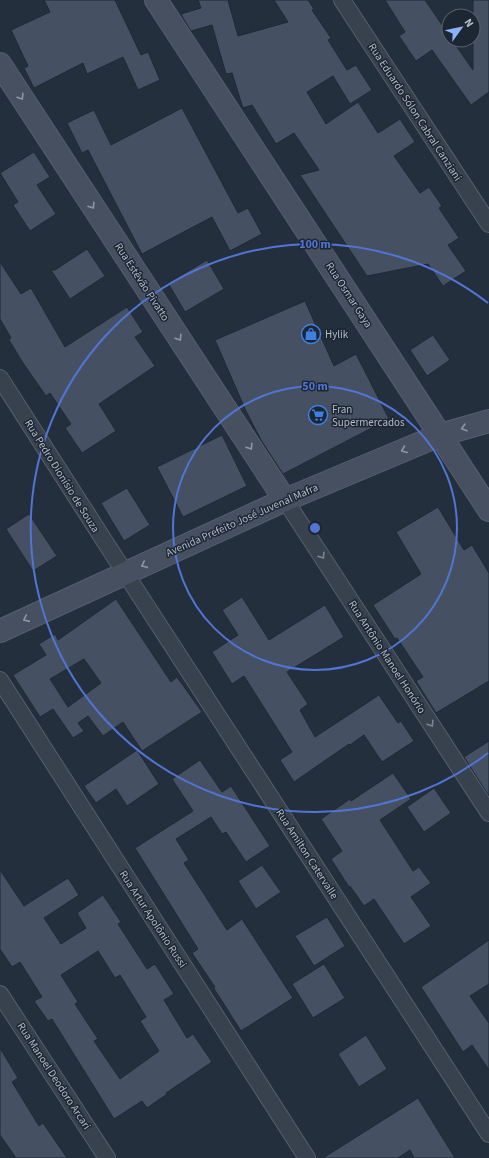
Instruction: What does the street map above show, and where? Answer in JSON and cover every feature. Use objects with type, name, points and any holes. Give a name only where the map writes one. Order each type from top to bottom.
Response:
[{"type":"main road","name":"Rua Osmar Gaya","points":[[156,0],[489,510]]},
{"type":"main road","name":"Rua Estêvão Pivatto","points":[[0,64],[285,500]]},
{"type":"main road","name":"Avenida Prefeito José Juvenal Mafra","points":[[0,631],[285,500],[440,435],[489,421]]},
{"type":"street","name":"Rua Eduardo Sólon Cabral Canziani","points":[[342,0],[489,224]]},
{"type":"street","name":"Rua Pedro Dionísio de Souza","points":[[0,378],[125,574]]},
{"type":"street","name":"Rua Antônio Manoel Honório","points":[[285,500],[489,813]]},
{"type":"street","name":"Rua Amilton Catervalle","points":[[125,574],[489,1134]]},
{"type":"street","name":"Rua Artur Apolônio Russi","points":[[0,680],[307,1158]]},
{"type":"street","name":"Rua Manoel Deodoro Arcari","points":[[0,994],[107,1158]]},
{"type":"building","points":[[44,0],[115,0],[141,55],[148,52],[160,80],[138,90],[123,57],[87,74],[83,63],[34,88],[24,68],[28,66],[11,30],[50,12]]},
{"type":"building","points":[[198,0],[228,0],[238,36],[288,22],[274,0],[308,0],[314,9],[312,10],[331,38],[328,40],[347,70],[356,65],[372,90],[350,104],[333,76],[307,92],[326,124],[358,102],[378,133],[400,119],[415,142],[394,156],[420,193],[429,187],[442,206],[439,208],[459,238],[448,245],[466,271],[443,286],[428,264],[367,276],[300,175],[319,170],[294,133],[276,144],[252,105],[243,108],[232,73],[226,74],[212,25],[191,31],[183,18],[181,14],[201,8]]},
{"type":"building","points":[[385,0],[425,0],[441,23],[441,48],[458,48],[473,70],[473,48],[481,48],[481,8],[473,8],[473,0],[489,0],[489,92],[471,105],[432,50],[416,61],[399,36],[405,32]]},
{"type":"building","points":[[182,108],[238,213],[248,208],[262,234],[230,251],[212,217],[142,254],[88,150],[82,153],[67,123],[94,110],[111,145]]},
{"type":"building","points":[[34,152],[50,177],[37,185],[56,214],[30,231],[13,205],[18,202],[0,173]]},
{"type":"building","points":[[87,249],[105,276],[70,299],[51,270],[55,270]]},
{"type":"building","points":[[207,260],[224,289],[185,312],[168,283]]},
{"type":"building","points":[[0,262],[21,294],[31,288],[65,347],[127,307],[143,332],[135,337],[155,366],[99,404],[116,431],[82,453],[65,428],[71,424],[50,393],[46,396],[9,340],[11,338],[0,319]]},
{"type":"building","points":[[305,301],[334,366],[356,354],[389,419],[283,474],[261,440],[246,411],[215,340]]},
{"type":"building","points":[[433,335],[450,360],[427,376],[410,350]]},
{"type":"building","points":[[222,435],[247,486],[183,517],[157,467]]},
{"type":"building","points":[[127,488],[150,525],[124,541],[101,503]]},
{"type":"building","points":[[438,507],[464,550],[472,545],[489,573],[489,681],[436,713],[416,681],[423,677],[397,638],[395,639],[373,605],[421,574],[396,532]]},
{"type":"building","points":[[29,514],[57,556],[33,571],[6,529]]},
{"type":"building","points":[[242,597],[269,640],[325,605],[344,637],[287,672],[308,704],[300,710],[315,737],[379,695],[398,723],[401,721],[414,741],[382,762],[364,735],[294,782],[280,760],[292,752],[244,676],[232,684],[212,652],[238,635],[222,610]]},
{"type":"building","points":[[116,599],[171,682],[177,677],[202,712],[142,751],[123,722],[103,736],[88,716],[78,723],[84,731],[73,738],[53,709],[40,717],[13,675],[46,655],[39,644],[55,634],[58,640]],"holes":[[[84,659],[101,683],[68,707],[50,679]]]},
{"type":"building","points":[[489,741],[489,796],[464,757]]},
{"type":"building","points":[[137,750],[159,784],[127,806],[116,789],[96,803],[84,786]]},
{"type":"building","points":[[200,760],[222,792],[231,786],[270,846],[246,862],[226,832],[222,834],[211,817],[176,839],[189,860],[184,863],[227,930],[242,919],[293,998],[241,1031],[213,987],[215,987],[192,953],[198,949],[135,848],[193,811],[172,779]]},
{"type":"building","points":[[393,773],[411,799],[380,820],[413,871],[419,867],[431,883],[411,897],[431,926],[404,944],[374,899],[364,906],[350,886],[349,887],[331,859],[342,851],[321,819],[350,799],[351,801]]},
{"type":"building","points":[[434,788],[451,813],[424,832],[407,807]]},
{"type":"building","points":[[262,865],[281,892],[256,909],[238,881]]},
{"type":"building","points":[[0,870],[24,906],[68,878],[79,895],[44,918],[61,944],[86,928],[77,913],[103,895],[121,922],[118,924],[147,969],[155,964],[174,994],[164,1000],[187,1038],[193,1034],[212,1062],[166,1093],[167,1094],[147,1108],[142,1101],[114,1119],[52,1019],[48,1021],[34,1001],[42,997],[20,962],[12,967],[0,949]],"holes":[[[98,951],[115,978],[120,975],[146,1017],[140,1021],[159,1051],[120,1079],[94,1041],[98,1039],[75,1004],[78,1002],[61,975]]]},
{"type":"building","points":[[327,917],[345,946],[314,966],[295,936]]},
{"type":"building","points":[[489,940],[489,984],[470,996],[489,1023],[489,1070],[472,1045],[463,1052],[421,987]]},
{"type":"building","points":[[324,964],[345,998],[313,1018],[292,984]]},
{"type":"building","points":[[366,1035],[387,1069],[359,1087],[338,1054]]},
{"type":"building","points":[[0,1048],[18,1078],[12,1082],[39,1126],[43,1123],[67,1158],[16,1158],[0,1135]]},
{"type":"building","points":[[418,1098],[455,1158],[414,1158],[410,1150],[398,1158],[323,1158]]},
{"type":"place","name":"Hylik","points":[[311,334]]},
{"type":"place","name":"Fran Supermercados","points":[[318,415]]}]
